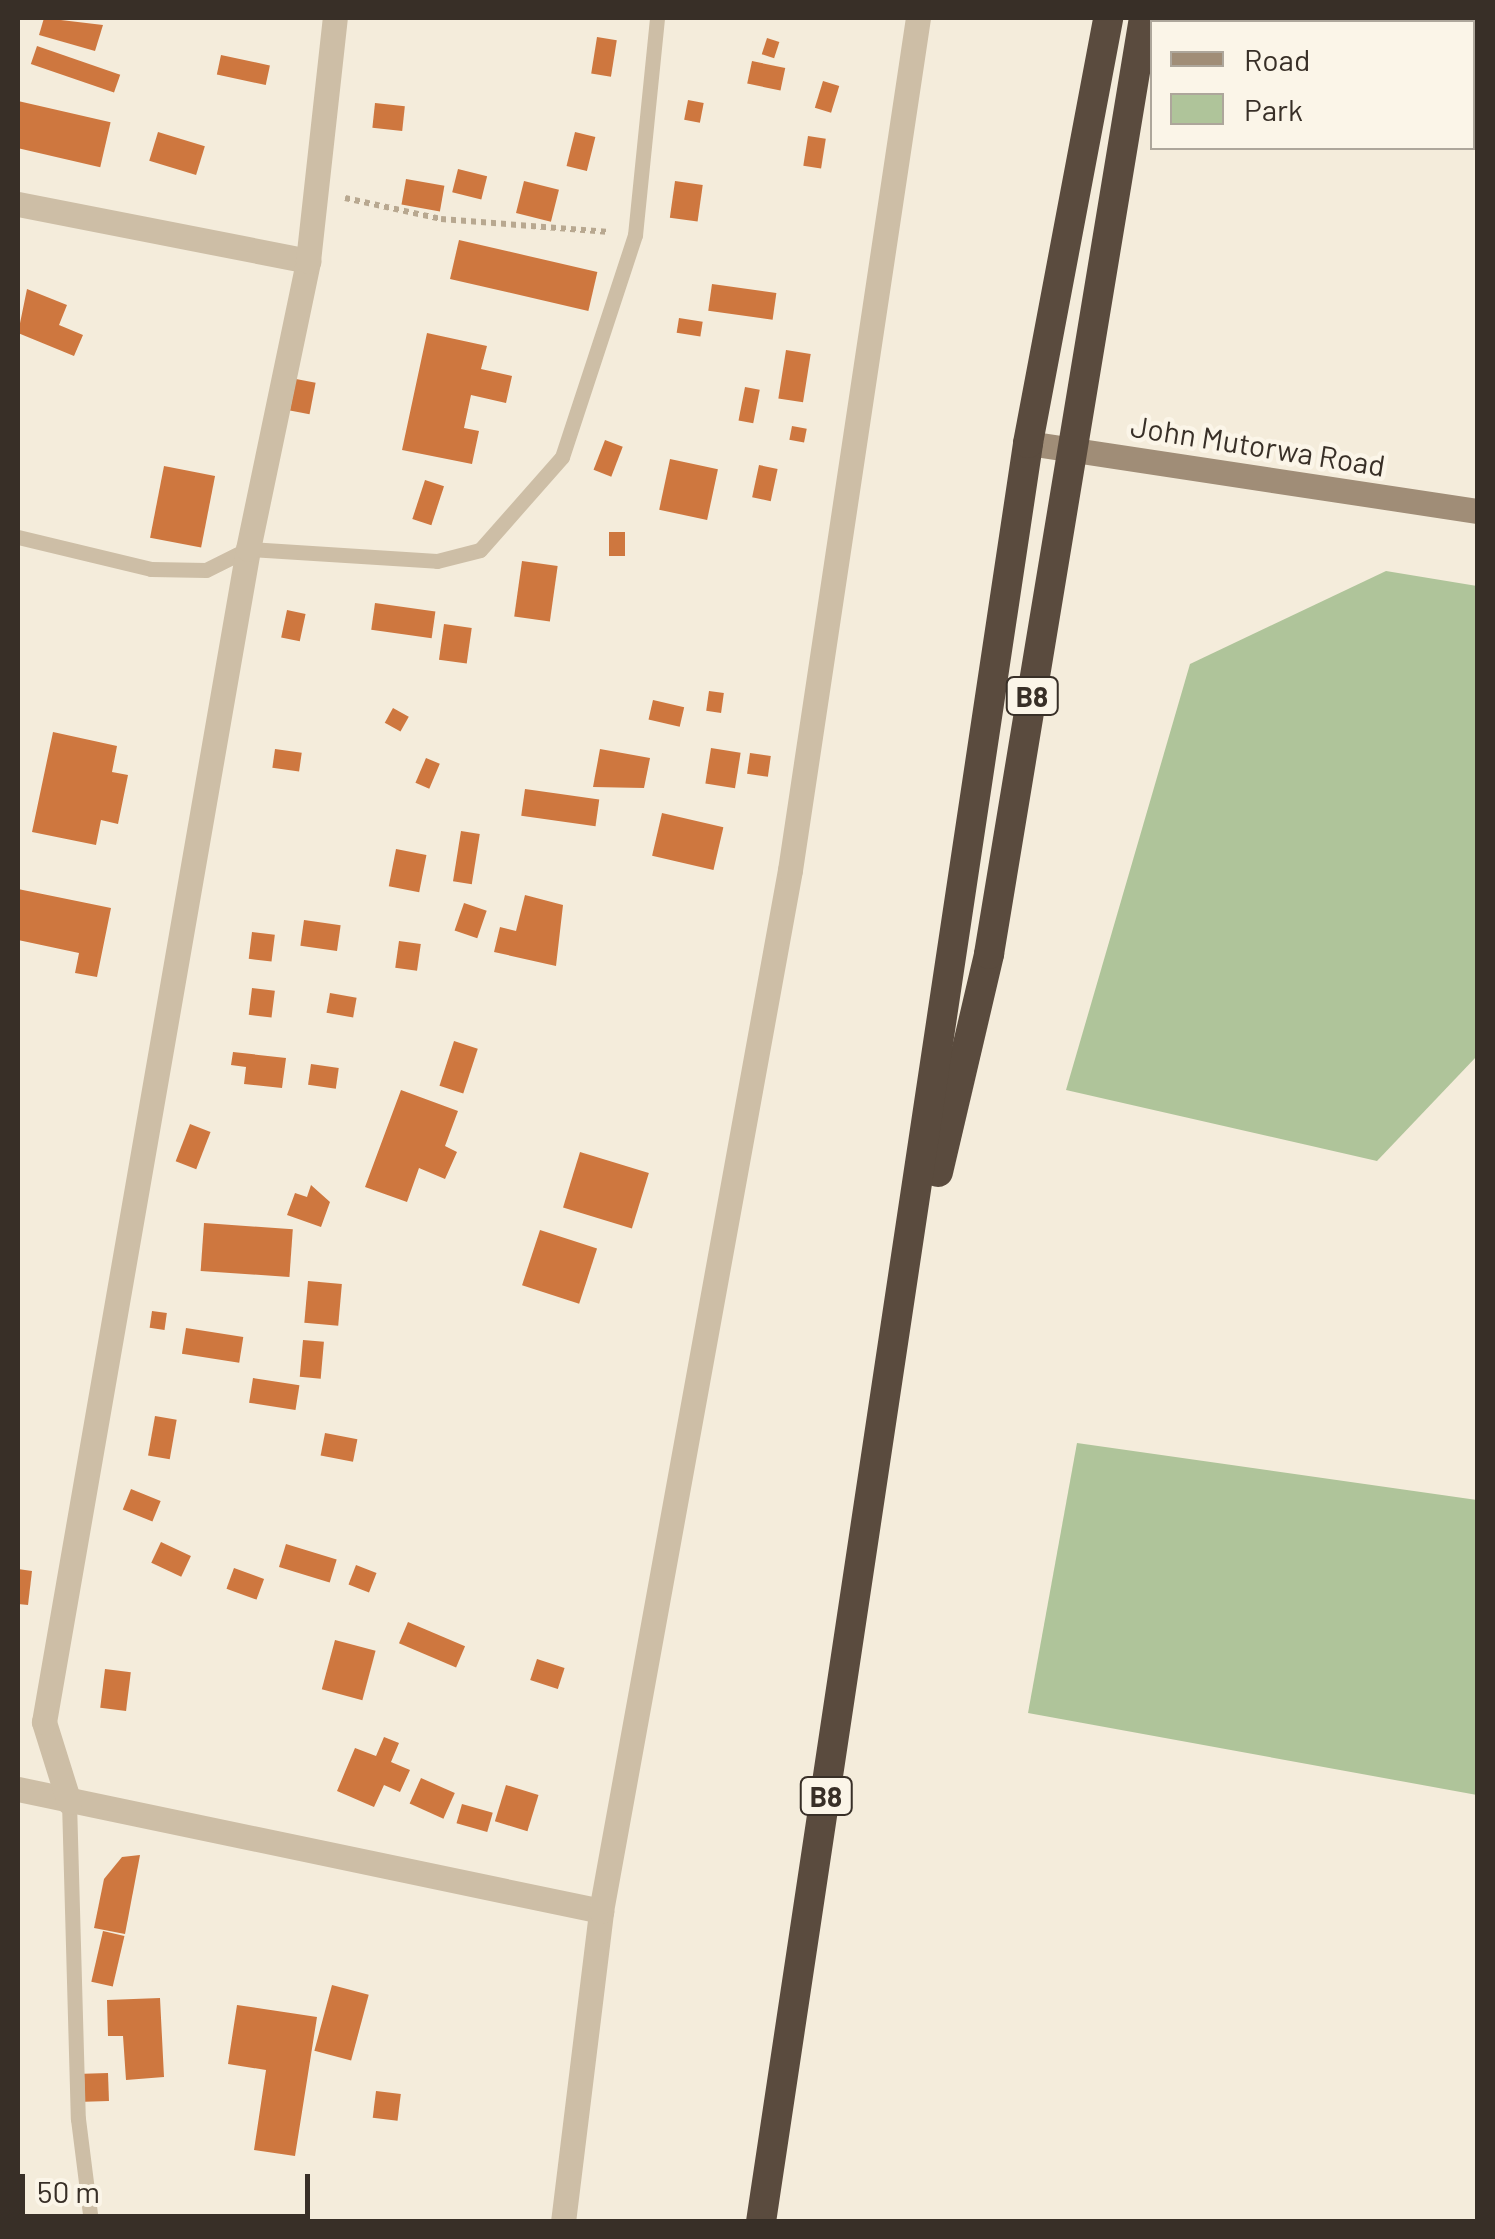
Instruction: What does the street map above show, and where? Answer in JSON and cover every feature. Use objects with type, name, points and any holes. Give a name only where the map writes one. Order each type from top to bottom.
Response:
[{"type":"highway","name":"B8","points":[[761,2222],[892,1370],[1028,443],[1108,18]]},
{"type":"highway","name":"B8","points":[[892,1370],[989,954],[1144,18]]},
{"type":"street","points":[[69,1802],[44,1722],[248,548],[308,262],[334,18]]},
{"type":"street","points":[[563,2222],[602,1911],[790,870],[918,18]]},
{"type":"street","points":[[18,204],[308,262]]},
{"type":"street","name":"John Mutorwa Road","points":[[1028,443],[1478,510]]},
{"type":"street","points":[[18,1789],[602,1911]]},
{"type":"lane","points":[[18,537],[151,569],[206,570],[248,548],[437,561],[480,550],[562,457],[636,235],[657,18]]},
{"type":"lane","points":[[69,1802],[78,2120],[90,2222]]},
{"type":"path","points":[[318,192],[441,220],[525,221],[636,235]]},
{"type":"green space","points":[[1386,571],[1477,586],[1477,1056],[1377,1161],[1066,1090],[1190,664]]},
{"type":"green space","points":[[1077,1443],[1477,1500],[1477,1795],[1028,1713]]},
{"type":"building","points":[[44,18],[103,25],[95,51],[39,35]]},
{"type":"building","points":[[597,37],[617,40],[611,77],[591,74]]},
{"type":"building","points":[[767,38],[779,42],[774,58],[762,54]]},
{"type":"building","points":[[37,46],[120,75],[114,93],[31,64]]},
{"type":"building","points":[[221,55],[270,65],[266,85],[217,75]]},
{"type":"building","points":[[752,61],[785,68],[780,91],[747,83]]},
{"type":"building","points":[[823,81],[839,86],[831,113],[815,108]]},
{"type":"building","points":[[688,100],[704,103],[700,123],[684,120]]},
{"type":"building","points":[[18,101],[111,122],[100,167],[18,148]]},
{"type":"building","points":[[375,103],[405,106],[402,131],[372,128]]},
{"type":"building","points":[[158,132],[205,146],[196,175],[149,161]]},
{"type":"building","points":[[575,132],[595,137],[587,171],[567,166]]},
{"type":"building","points":[[808,136],[826,139],[821,168],[803,166]]},
{"type":"building","points":[[458,169],[487,176],[481,200],[452,192]]},
{"type":"building","points":[[406,179],[444,186],[440,211],[401,205]]},
{"type":"building","points":[[524,181],[559,190],[551,222],[516,213]]},
{"type":"building","points":[[675,181],[703,185],[698,222],[670,218]]},
{"type":"building","points":[[459,240],[597,272],[588,311],[450,279]]},
{"type":"building","points":[[712,284],[776,293],[773,320],[708,311]]},
{"type":"building","points":[[27,289],[67,305],[59,325],[83,335],[74,356],[18,333]]},
{"type":"building","points":[[679,318],[703,322],[700,337],[677,333]]},
{"type":"building","points":[[427,333],[487,346],[481,369],[512,376],[506,403],[471,395],[464,428],[479,431],[472,464],[402,450]]},
{"type":"building","points":[[786,350],[811,354],[803,402],[778,398]]},
{"type":"building","points":[[296,379],[316,383],[310,414],[290,410]]},
{"type":"building","points":[[745,387],[760,390],[753,423],[739,420]]},
{"type":"building","points":[[792,426],[807,429],[804,443],[789,440]]},
{"type":"building","points":[[605,440],[623,447],[611,477],[594,470]]},
{"type":"building","points":[[670,459],[718,469],[707,520],[659,510]]},
{"type":"building","points":[[759,465],[778,469],[771,501],[752,497]]},
{"type":"building","points":[[164,466],[215,476],[201,548],[150,538]]},
{"type":"building","points":[[425,480],[444,486],[431,525],[412,519]]},
{"type":"building","points":[[609,532],[625,532],[625,556],[609,556]]},
{"type":"building","points":[[522,561],[558,566],[550,621],[514,616]]},
{"type":"building","points":[[375,603],[435,611],[432,638],[371,630]]},
{"type":"building","points":[[287,610],[306,614],[300,641],[281,637]]},
{"type":"building","points":[[444,624],[472,628],[467,664],[439,660]]},
{"type":"building","points":[[709,691],[724,693],[721,713],[706,711]]},
{"type":"building","points":[[653,700],[684,707],[680,727],[649,719]]},
{"type":"building","points":[[393,708],[409,717],[401,732],[385,723]]},
{"type":"building","points":[[53,732],[117,746],[112,772],[128,775],[118,824],[101,820],[96,845],[32,832]]},
{"type":"building","points":[[711,748],[741,753],[735,788],[705,784]]},
{"type":"building","points":[[275,749],[302,753],[299,772],[272,768]]},
{"type":"building","points":[[600,749],[650,758],[644,788],[593,787]]},
{"type":"building","points":[[750,753],[771,756],[768,777],[747,774]]},
{"type":"building","points":[[426,758],[440,764],[429,789],[415,783]]},
{"type":"building","points":[[525,789],[599,799],[596,826],[521,816]]},
{"type":"building","points":[[662,813],[723,827],[713,870],[652,856]]},
{"type":"building","points":[[461,831],[480,834],[472,884],[453,881]]},
{"type":"building","points":[[396,849],[426,855],[419,892],[389,886]]},
{"type":"building","points":[[18,889],[111,908],[97,977],[75,973],[79,953],[18,940]]},
{"type":"building","points":[[525,895],[563,905],[556,966],[494,952],[500,927],[516,931]]},
{"type":"building","points":[[464,903],[487,911],[477,938],[455,930]]},
{"type":"building","points":[[304,920],[341,925],[337,951],[300,946]]},
{"type":"building","points":[[252,932],[275,935],[272,962],[249,959]]},
{"type":"building","points":[[399,941],[421,944],[417,971],[395,968]]},
{"type":"building","points":[[252,988],[275,991],[272,1018],[249,1015]]},
{"type":"building","points":[[330,993],[357,998],[353,1017],[327,1013]]},
{"type":"building","points":[[454,1041],[478,1049],[463,1093],[439,1086]]},
{"type":"building","points":[[233,1052],[286,1058],[282,1088],[244,1084],[246,1067],[231,1065]]},
{"type":"building","points":[[311,1064],[339,1068],[336,1089],[308,1085]]},
{"type":"building","points":[[401,1090],[458,1111],[445,1146],[457,1152],[445,1179],[419,1168],[407,1202],[365,1187]]},
{"type":"building","points":[[190,1124],[211,1132],[196,1169],[176,1161]]},
{"type":"building","points":[[580,1152],[649,1173],[632,1229],[563,1207]]},
{"type":"building","points":[[311,1185],[330,1202],[321,1227],[287,1215],[295,1193],[307,1197]]},
{"type":"building","points":[[204,1223],[293,1229],[289,1277],[201,1271]]},
{"type":"building","points":[[540,1230],[597,1249],[579,1304],[522,1285]]},
{"type":"building","points":[[308,1281],[342,1284],[338,1326],[304,1323]]},
{"type":"building","points":[[152,1311],[167,1313],[164,1330],[150,1328]]},
{"type":"building","points":[[186,1328],[243,1337],[239,1363],[182,1354]]},
{"type":"building","points":[[303,1340],[324,1342],[321,1379],[300,1377]]},
{"type":"building","points":[[253,1378],[299,1385],[296,1410],[249,1403]]},
{"type":"building","points":[[155,1416],[177,1420],[170,1459],[148,1455]]},
{"type":"building","points":[[325,1433],[357,1439],[353,1462],[321,1456]]},
{"type":"building","points":[[131,1489],[161,1501],[152,1521],[123,1509]]},
{"type":"building","points":[[161,1542],[191,1556],[181,1577],[151,1563]]},
{"type":"building","points":[[286,1544],[337,1559],[330,1582],[279,1567]]},
{"type":"building","points":[[356,1565],[377,1573],[369,1592],[348,1585]]},
{"type":"building","points":[[234,1568],[264,1579],[257,1600],[226,1589]]},
{"type":"building","points":[[18,1569],[32,1571],[28,1605],[18,1604]]},
{"type":"building","points":[[408,1622],[465,1646],[456,1667],[399,1643]]},
{"type":"building","points":[[335,1640],[376,1651],[362,1700],[322,1689]]},
{"type":"building","points":[[537,1659],[565,1668],[558,1689],[530,1680]]},
{"type":"building","points":[[105,1669],[131,1672],[126,1711],[100,1708]]},
{"type":"building","points":[[384,1737],[399,1743],[391,1762],[410,1770],[400,1792],[384,1785],[374,1807],[337,1791],[355,1748],[376,1756]]},
{"type":"building","points":[[421,1778],[455,1793],[443,1819],[410,1804]]},
{"type":"building","points":[[506,1785],[539,1795],[527,1831],[495,1821]]},
{"type":"building","points":[[462,1804],[493,1813],[487,1832],[456,1823]]},
{"type":"building","points":[[140,1855],[125,1934],[94,1928],[104,1879],[122,1857]]},
{"type":"building","points":[[103,1931],[124,1936],[113,1987],[91,1982]]},
{"type":"building","points":[[332,1985],[369,1995],[351,2061],[314,2051]]},
{"type":"building","points":[[160,1998],[164,2077],[126,2080],[123,2036],[108,2036],[107,2000]]},
{"type":"building","points":[[237,2005],[317,2017],[295,2156],[254,2150],[266,2070],[228,2064]]},
{"type":"building","points":[[108,2073],[109,2101],[85,2102],[84,2074]]},
{"type":"building","points":[[376,2091],[401,2094],[398,2121],[373,2118]]}]
